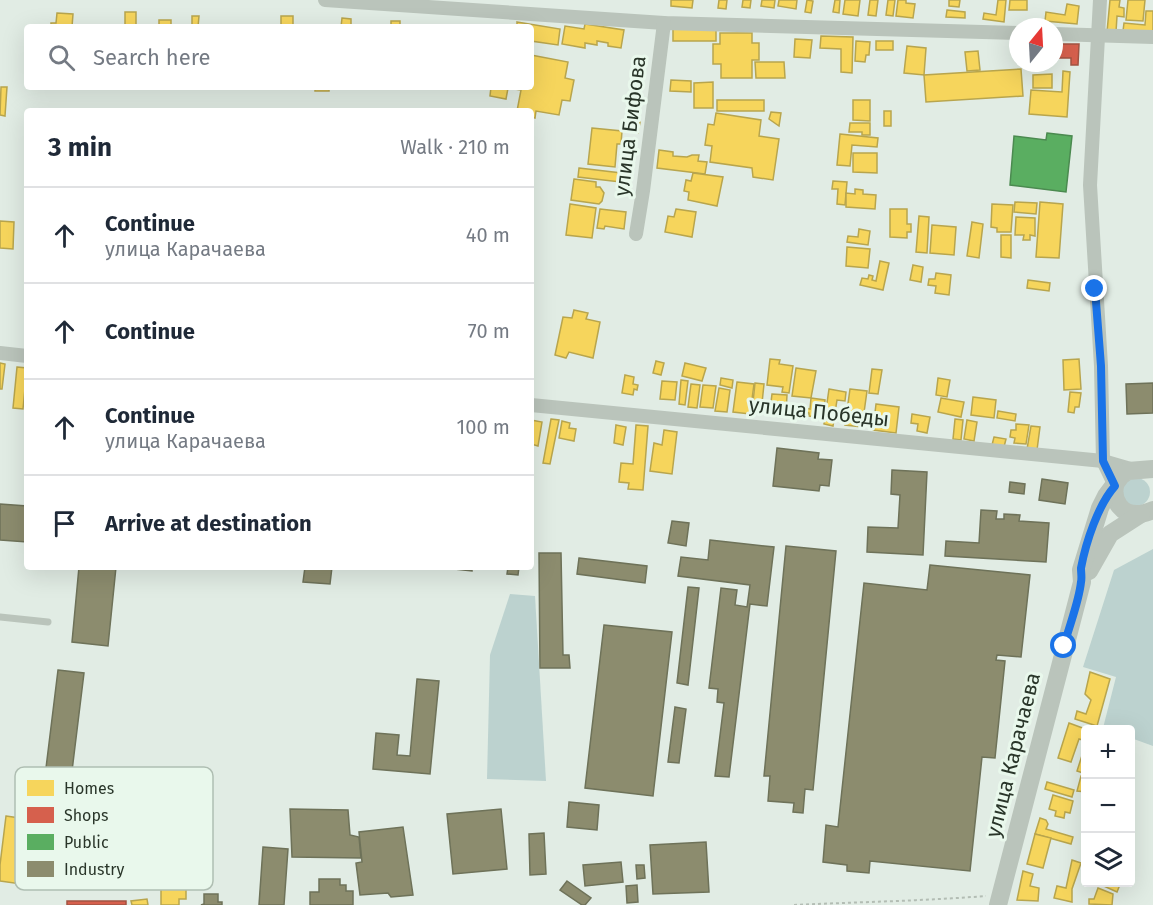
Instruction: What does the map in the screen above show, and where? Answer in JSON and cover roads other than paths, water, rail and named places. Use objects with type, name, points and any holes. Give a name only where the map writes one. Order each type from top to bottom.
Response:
[{"type":"street","points":[[325,0],[664,23],[1009,33]]},
{"type":"street","points":[[1100,0],[1090,185],[1101,366],[1103,461],[1115,486],[1115,500],[1120,507],[1127,513],[1149,511]]},
{"type":"street","name":"улица Бифова","points":[[636,234],[645,180],[664,23]]},
{"type":"street","points":[[1063,34],[1153,37]]},
{"type":"street","points":[[0,353],[24,356]]},
{"type":"street","name":"улица Победы","points":[[534,405],[1103,461],[1145,472]]},
{"type":"street","points":[[1082,582],[1081,570],[1100,508],[1106,496],[1121,476],[1145,472]]},
{"type":"street","points":[[1082,582],[1110,534],[1149,511]]},
{"type":"street","name":"улица Карачаева","points":[[999,900],[1082,582]]},
{"type":"lane","points":[[0,617],[48,622]]}]
